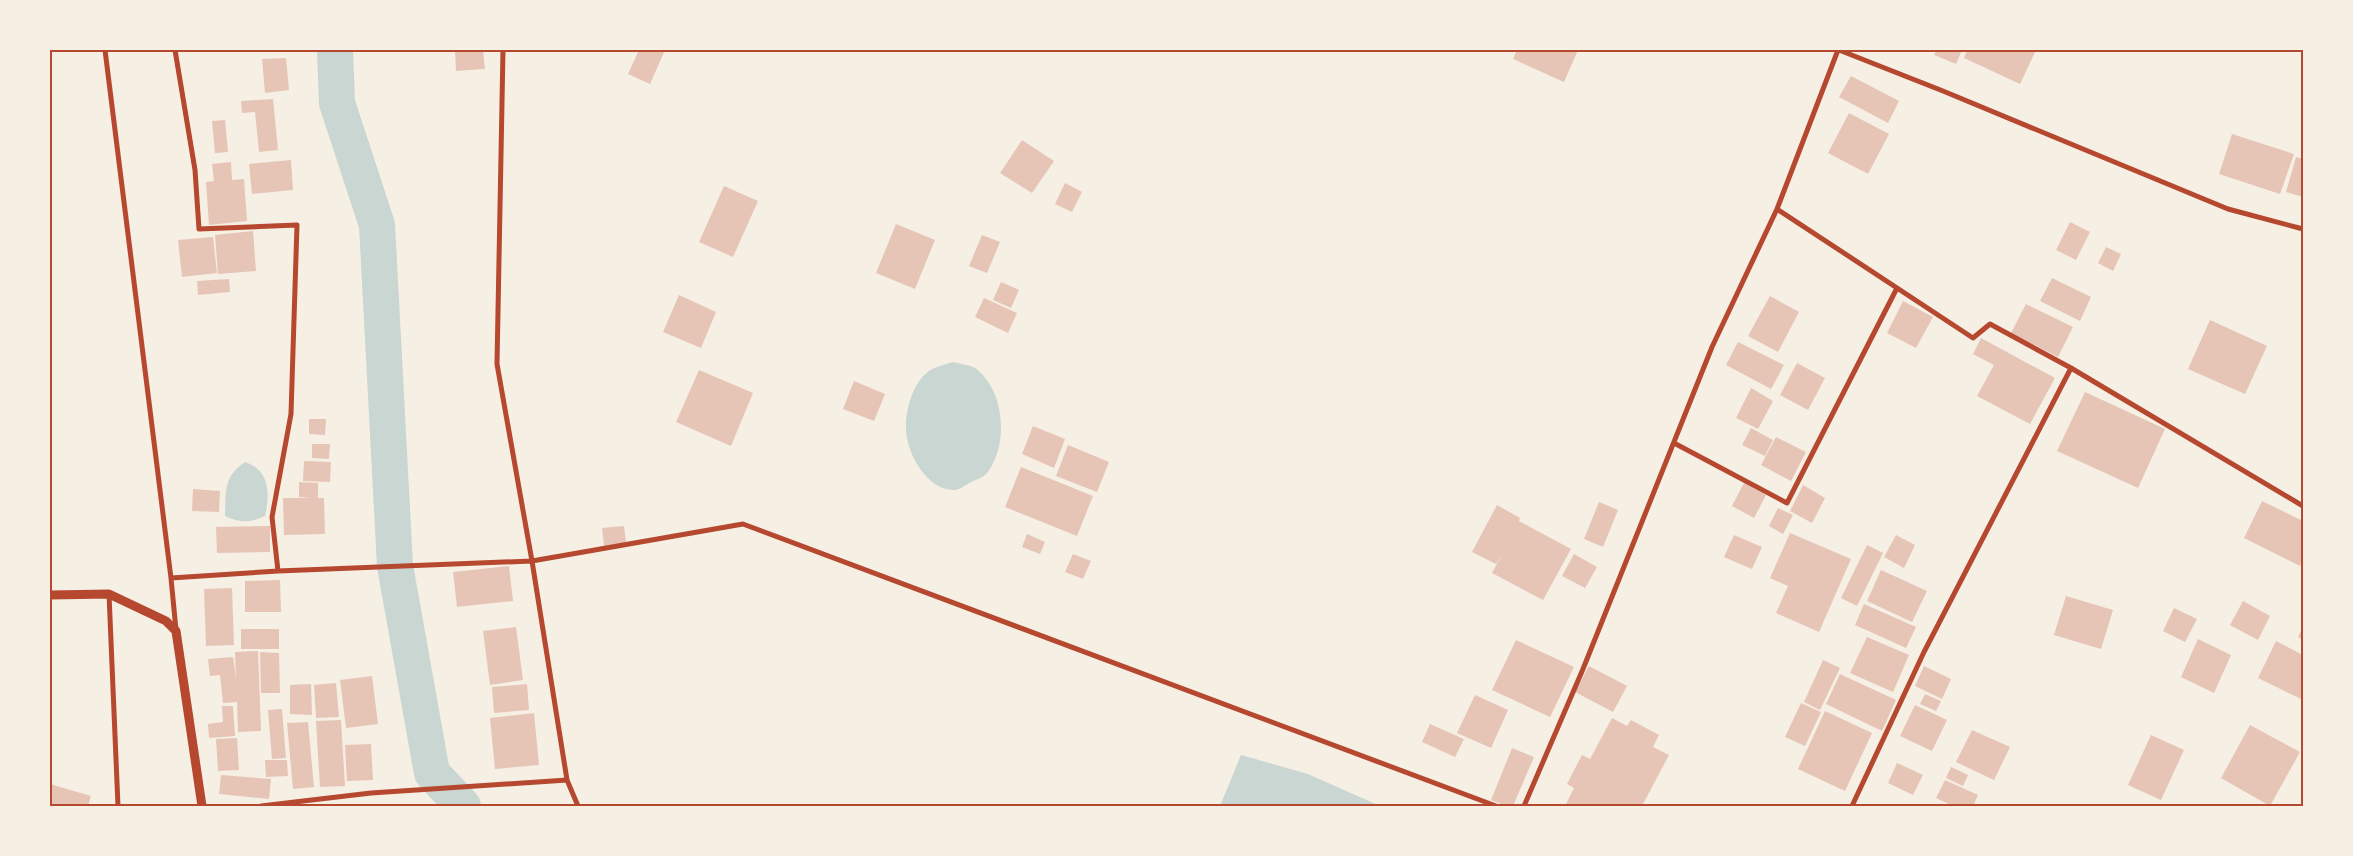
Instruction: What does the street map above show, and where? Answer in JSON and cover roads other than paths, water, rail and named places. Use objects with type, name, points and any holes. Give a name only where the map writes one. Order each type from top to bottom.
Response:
[{"type":"street","points":[[105,50],[176,631],[184,673],[202,806]]},
{"type":"street","points":[[175,50],[195,170],[199,229],[297,225],[291,414],[272,517],[278,571]]},
{"type":"street","points":[[503,50],[498,364],[567,780],[578,806]]},
{"type":"street","points":[[1524,806],[1583,669],[1712,347],[1777,209],[1839,50],[2228,209],[2303,229]]},
{"type":"street","points":[[1777,209],[1973,338],[1990,324],[2071,368],[2303,506]]},
{"type":"street","points":[[1674,444],[1787,503],[1897,288]]},
{"type":"street","points":[[1852,806],[1924,652],[2071,368]]},
{"type":"street","points":[[171,578],[278,571],[532,561],[743,524],[1496,806]]},
{"type":"street","points":[[50,595],[108,594],[166,621],[176,631]]},
{"type":"street","points":[[108,594],[118,806]]},
{"type":"street","points":[[261,806],[371,793],[567,780]]},
{"type":"waterway","points":[[335,50],[337,103],[377,225],[395,566],[432,773],[463,806]]}]
